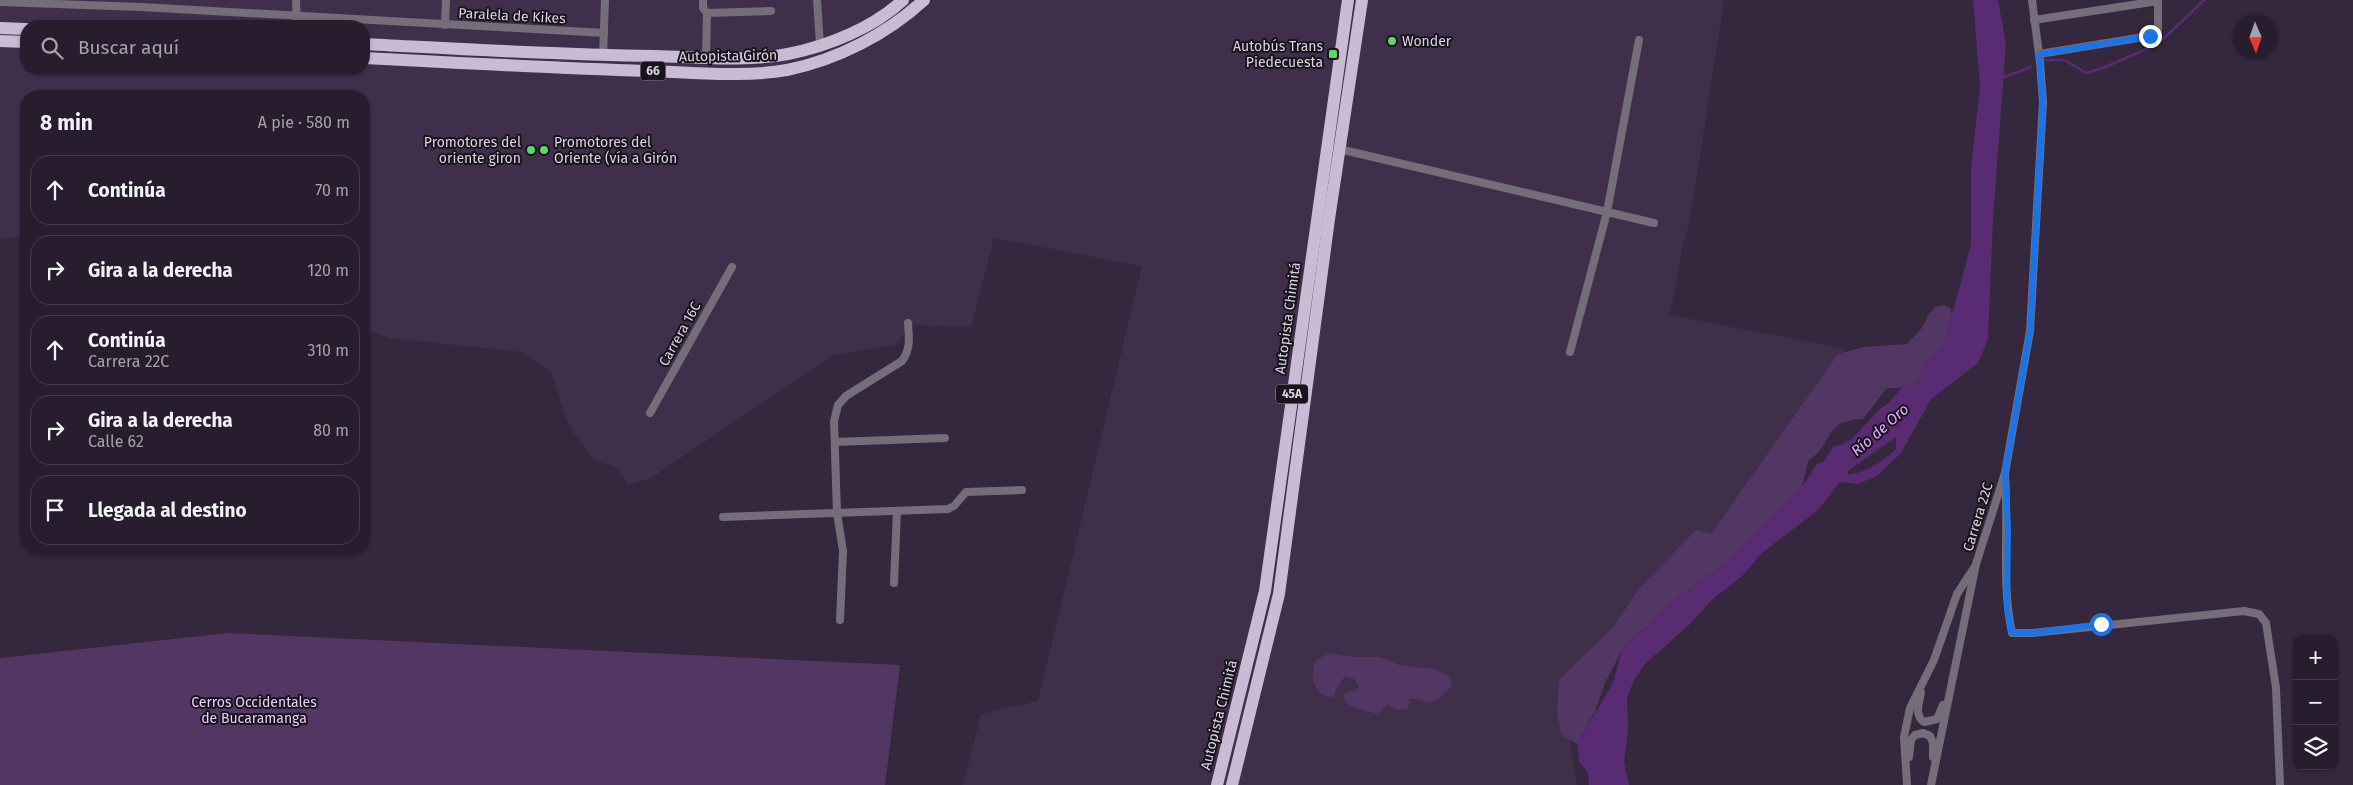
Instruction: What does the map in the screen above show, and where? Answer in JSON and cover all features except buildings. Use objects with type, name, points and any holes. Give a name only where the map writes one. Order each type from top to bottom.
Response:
[{"type":"highway","name":"Autopista Girón","points":[[370,44],[603,55],[759,58],[788,54],[820,45],[862,28],[903,0]]},
{"type":"highway","name":"Autopista Girón","points":[[370,58],[608,70],[757,73],[787,70],[832,56],[881,33],[906,16],[924,0]]},
{"type":"highway","name":"Autopista Chimitá","points":[[1217,785],[1265,592],[1348,0]]},
{"type":"highway","name":"Autopista Chimitá","points":[[1232,785],[1278,594],[1339,149],[1362,0]]},
{"type":"highway","points":[[0,28],[20,29]]},
{"type":"highway","points":[[0,41],[20,42]]},
{"type":"street","points":[[296,0],[296,20]]},
{"type":"street","points":[[445,25],[446,0]]},
{"type":"street","points":[[603,55],[605,0]]},
{"type":"street","points":[[703,0],[703,8],[707,13],[706,58]]},
{"type":"street","points":[[818,0],[820,45]]},
{"type":"street","name":"Carrera 22C","points":[[1931,785],[1976,564],[2005,473],[2030,331],[2043,102],[2032,0]]},
{"type":"street","points":[[2034,20],[2158,1],[2158,31],[2150,36],[2039,54]]},
{"type":"street","name":"Paralela de Kikes","points":[[0,2],[142,3],[295,17],[351,20]]},
{"type":"street","points":[[707,13],[771,11]]},
{"type":"street","name":"Paralela de Kikes","points":[[370,21],[604,33]]},
{"type":"street","points":[[1570,352],[1607,212],[1639,40]]},
{"type":"street","points":[[1339,149],[1654,223]]},
{"type":"street","name":"Carrera 16C","points":[[650,413],[732,267]]},
{"type":"street","points":[[840,620],[842,550],[837,514],[834,421],[838,405],[846,396],[902,361],[907,354],[909,344],[908,323]]},
{"type":"street","points":[[834,442],[945,438]]},
{"type":"street","points":[[2005,473],[2008,528],[2007,608],[2012,633],[2032,633],[2244,611],[2259,614],[2266,623],[2276,688],[2280,785]]},
{"type":"street","points":[[724,517],[948,509],[954,506],[966,492],[1022,490]]},
{"type":"street","points":[[894,582],[897,511]]},
{"type":"street","name":"Carrera 22C","points":[[1907,785],[1904,737],[1910,708],[1934,660],[1957,594],[1976,564]]},
{"type":"street","points":[[1924,681],[1917,713],[1924,722],[1937,719],[1950,692]]},
{"type":"street","points":[[1906,774],[1911,740],[1915,734],[1923,733],[1930,736],[1933,743],[1933,774]]},
{"type":"shaded area","points":[[0,0],[1724,0],[1690,220],[1683,245],[1670,315],[1846,349],[1710,538],[1561,680],[1577,785],[963,785],[981,714],[1038,701],[1142,266],[994,238],[971,327],[911,325],[895,345],[833,355],[651,478],[628,485],[616,467],[593,460],[569,426],[551,371],[522,352],[390,338],[370,331],[370,90],[20,90],[20,237],[0,239]]},
{"type":"green space","points":[[1945,305],[1951,309],[1952,315],[1944,345],[1924,364],[1922,373],[1916,383],[1901,388],[1887,388],[1863,419],[1840,424],[1834,429],[1822,448],[1808,461],[1802,487],[1724,565],[1678,597],[1649,626],[1634,636],[1622,650],[1605,683],[1595,712],[1577,744],[1561,735],[1557,714],[1559,680],[1613,627],[1640,588],[1696,530],[1711,534],[1838,354],[1864,347],[1907,344],[1921,329],[1935,307]]},
{"type":"green space","name":"Cerros Occidentales de Bucaramanga","points":[[228,633],[900,665],[885,785],[0,785],[0,658]]},
{"type":"green space","points":[[1330,653],[1353,657],[1380,657],[1399,665],[1433,669],[1448,675],[1452,686],[1441,697],[1428,703],[1420,699],[1410,699],[1408,708],[1396,710],[1387,704],[1378,714],[1350,706],[1343,698],[1345,693],[1356,691],[1359,686],[1354,679],[1345,676],[1337,687],[1334,697],[1322,694],[1318,690],[1313,679],[1316,660]]},
{"type":"water","name":"Río de Oro","points":[[1973,0],[1998,0],[2006,44],[1993,219],[1988,339],[1978,363],[1931,399],[1901,453],[1877,476],[1858,484],[1840,482],[1818,510],[1762,553],[1742,576],[1713,599],[1689,625],[1646,663],[1634,680],[1627,698],[1628,730],[1624,762],[1629,785],[1589,785],[1588,772],[1579,762],[1577,744],[1613,683],[1622,650],[1634,636],[1649,626],[1678,597],[1724,565],[1802,487],[1817,464],[1824,461],[1833,446],[1841,445],[1852,439],[1881,408],[1889,403],[1901,388],[1916,383],[1922,373],[1924,364],[1944,345],[1971,244],[1971,168],[1980,86]],"holes":[[[1896,437],[1896,449],[1873,466],[1847,475],[1849,470]]]},
{"type":"waterway","points":[[2045,60],[2065,60],[2086,73],[2103,68],[2158,44],[2204,0]]},
{"type":"waterway","points":[[2002,78],[2031,67]]},
{"type":"place","name":"Wonder","points":[[1392,41]]},
{"type":"place","name":"Autobús Trans Piedecuesta","points":[[1333,54]]},
{"type":"place","name":"Promotores del oriente giron","points":[[531,150]]},
{"type":"place","name":"Promotores del Oriente (vía a Girón","points":[[544,150]]},
{"type":"route","points":[[2101,624],[2032,633],[2012,633],[2007,608],[2008,508],[2005,473],[2030,331],[2043,102],[2039,54],[2150,36]]}]
